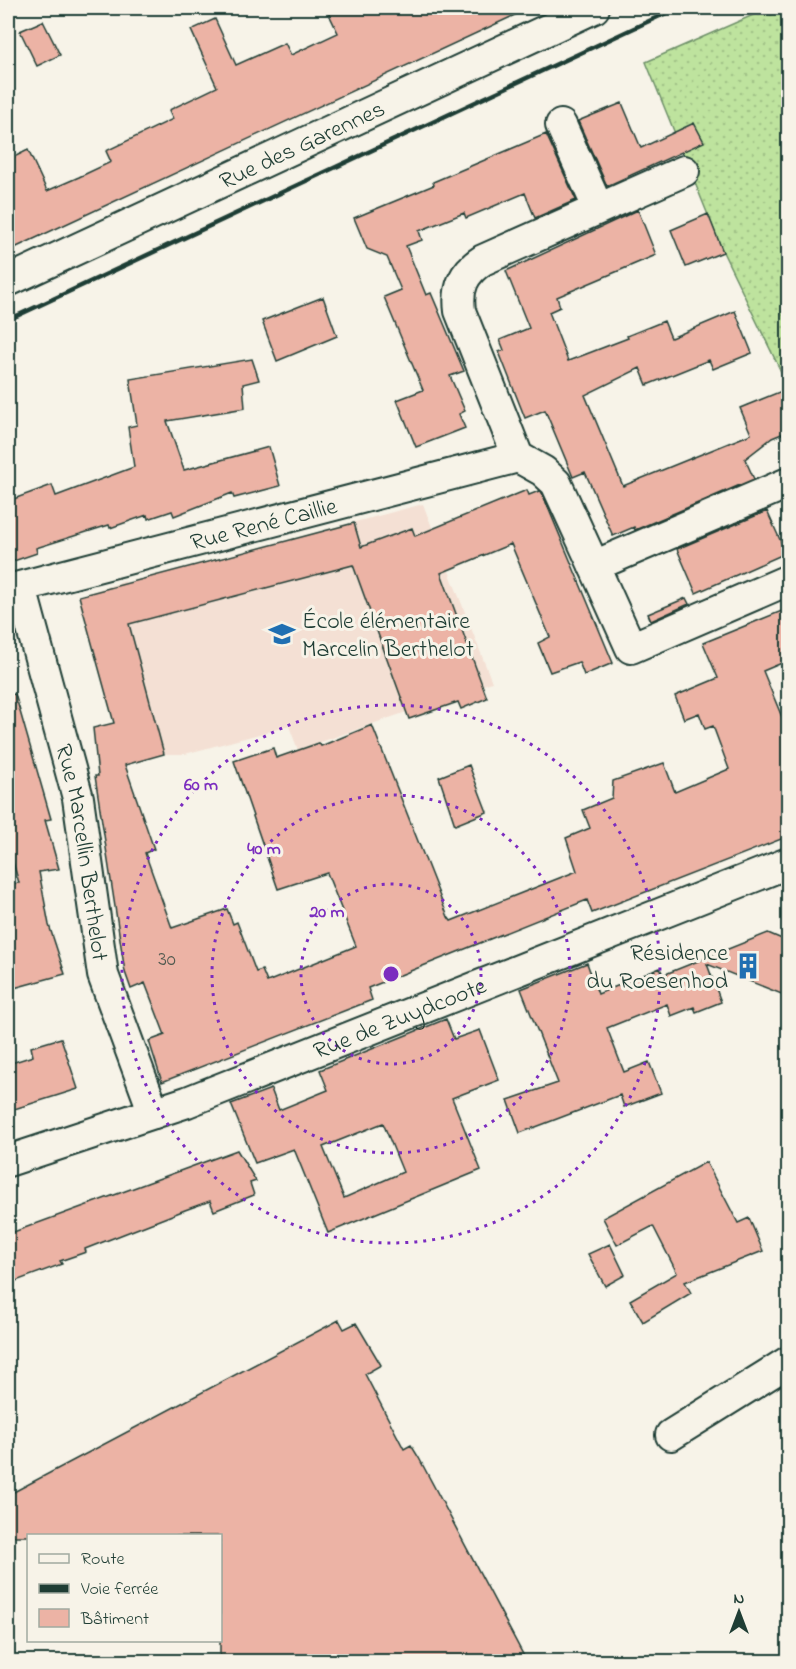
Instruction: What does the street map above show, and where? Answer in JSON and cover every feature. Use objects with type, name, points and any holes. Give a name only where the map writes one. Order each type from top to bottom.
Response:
[{"type":"street","name":"Rue des Garennes","points":[[8,281],[594,8]]},
{"type":"street","points":[[561,125],[598,208]]},
{"type":"street","points":[[684,171],[483,260],[465,277],[459,290],[460,311],[518,457],[543,471],[556,483],[631,648],[789,580]]},
{"type":"street","name":"Rue René Caillie","points":[[14,589],[518,457]]},
{"type":"street","points":[[594,566],[789,483]]},
{"type":"street","name":"Rue Marcellin Berthelot","points":[[14,589],[78,798],[103,975],[154,1113]]},
{"type":"street","name":"Rue de Zuydcoote","points":[[8,1161],[154,1113],[789,863]]},
{"type":"street","points":[[671,1435],[789,1362]]},
{"type":"shaded area","name":"École élémentaire Marcelin Berthelot","points":[[423,504],[492,682],[298,750],[289,726],[185,754],[164,754],[125,765],[84,613],[81,613],[79,596],[125,581],[126,583]]},
{"type":"green space","points":[[769,8],[788,8],[788,386],[723,252],[646,62]]},
{"type":"building","points":[[326,8],[530,8],[8,251],[8,160],[28,150],[47,191],[111,162],[106,151],[173,119],[169,110],[217,87],[191,30],[215,19],[236,65],[285,43],[291,55],[338,33]]},
{"type":"building","points":[[43,21],[60,55],[37,66],[20,31]]},
{"type":"building","points":[[622,103],[641,148],[694,123],[704,142],[607,186],[578,121]]},
{"type":"building","points":[[546,134],[576,200],[535,218],[525,193],[466,218],[464,213],[419,231],[422,240],[406,246],[426,295],[431,293],[464,371],[450,376],[465,411],[459,414],[465,428],[416,447],[397,400],[423,390],[384,297],[401,290],[387,257],[367,249],[354,218],[434,185],[433,182]]},
{"type":"building","points":[[638,210],[656,255],[557,297],[560,307],[549,312],[568,361],[628,338],[627,336],[664,321],[671,338],[735,311],[752,353],[713,369],[709,360],[647,385],[640,368],[585,395],[623,486],[751,434],[740,408],[789,388],[789,431],[772,438],[745,459],[754,479],[635,530],[634,527],[613,536],[585,472],[573,477],[545,410],[525,418],[499,352],[504,350],[500,340],[529,328],[506,271]]},
{"type":"building","points":[[708,214],[723,252],[686,267],[671,230]]},
{"type":"building","points":[[323,297],[337,336],[277,361],[262,321]]},
{"type":"building","points":[[252,359],[259,380],[243,384],[245,408],[167,421],[184,470],[269,447],[280,486],[234,498],[232,493],[174,516],[172,511],[148,519],[147,515],[110,528],[109,525],[36,548],[37,553],[8,563],[8,501],[52,485],[56,496],[134,467],[128,427],[137,425],[130,379]]},
{"type":"building","points":[[527,490],[529,495],[539,491],[542,493],[613,663],[584,675],[579,662],[550,672],[538,643],[550,637],[511,544],[441,573],[487,698],[461,709],[458,702],[409,719],[353,565],[129,624],[164,754],[125,765],[154,849],[145,853],[172,928],[227,909],[233,924],[237,922],[256,972],[262,970],[267,982],[356,946],[327,873],[278,889],[234,761],[273,748],[276,758],[319,743],[321,746],[372,725],[451,921],[577,871],[566,838],[590,828],[583,810],[612,798],[613,781],[664,763],[675,792],[729,769],[713,726],[705,729],[699,713],[684,719],[675,696],[718,678],[703,643],[789,608],[789,660],[763,671],[782,717],[789,714],[789,836],[592,913],[587,900],[368,988],[372,1000],[162,1082],[149,1041],[165,1035],[145,983],[131,989],[125,972],[95,776],[98,776],[93,728],[114,723],[79,596],[354,523],[361,547],[412,528],[415,536]]},
{"type":"building","points":[[767,511],[786,553],[696,593],[677,549]]},
{"type":"building","points":[[686,598],[689,604],[651,621],[648,614]]},
{"type":"building","points":[[15,694],[51,819],[45,820],[59,869],[39,872],[49,925],[65,974],[14,988],[8,965],[8,885],[19,883],[8,845],[8,695]]},
{"type":"building","points":[[469,765],[487,812],[455,825],[439,777]]},
{"type":"building","points":[[768,933],[789,942],[789,997],[707,964],[721,1002],[696,1012],[694,1007],[671,1016],[667,1004],[607,1028],[624,1072],[649,1062],[661,1093],[624,1107],[620,1095],[520,1133],[508,1100],[558,1083],[521,989],[587,963],[598,994],[660,968],[663,975]]},
{"type":"building","points":[[446,1019],[454,1039],[480,1030],[499,1080],[452,1098],[481,1170],[328,1233],[294,1149],[255,1163],[231,1104],[271,1089],[279,1110],[328,1090],[320,1070]],"holes":[[[383,1123],[403,1172],[344,1198],[323,1147]]]},
{"type":"building","points":[[61,1038],[78,1089],[8,1111],[8,1064],[33,1056],[31,1047]]},
{"type":"building","points":[[237,1150],[256,1181],[250,1183],[254,1195],[214,1211],[210,1201],[185,1210],[85,1249],[86,1252],[60,1261],[62,1264],[8,1284],[8,1234]]},
{"type":"building","points":[[706,1162],[738,1223],[749,1218],[763,1251],[685,1282],[691,1293],[643,1322],[630,1300],[677,1273],[653,1226],[617,1245],[603,1218]]},
{"type":"building","points":[[610,1244],[625,1275],[605,1286],[588,1254]]},
{"type":"building","points":[[339,1320],[344,1329],[356,1323],[381,1365],[365,1374],[404,1449],[411,1445],[419,1458],[527,1662],[220,1662],[222,1534],[27,1534],[27,1536],[8,1536],[8,1495]]},
{"type":"railway","points":[[8,320],[677,8]]},
{"type":"place","name":"École élémentaire Marcelin Berthelot","points":[[282,634]]},
{"type":"place","name":"Résidence du Roesenhod","points":[[748,966]]}]
